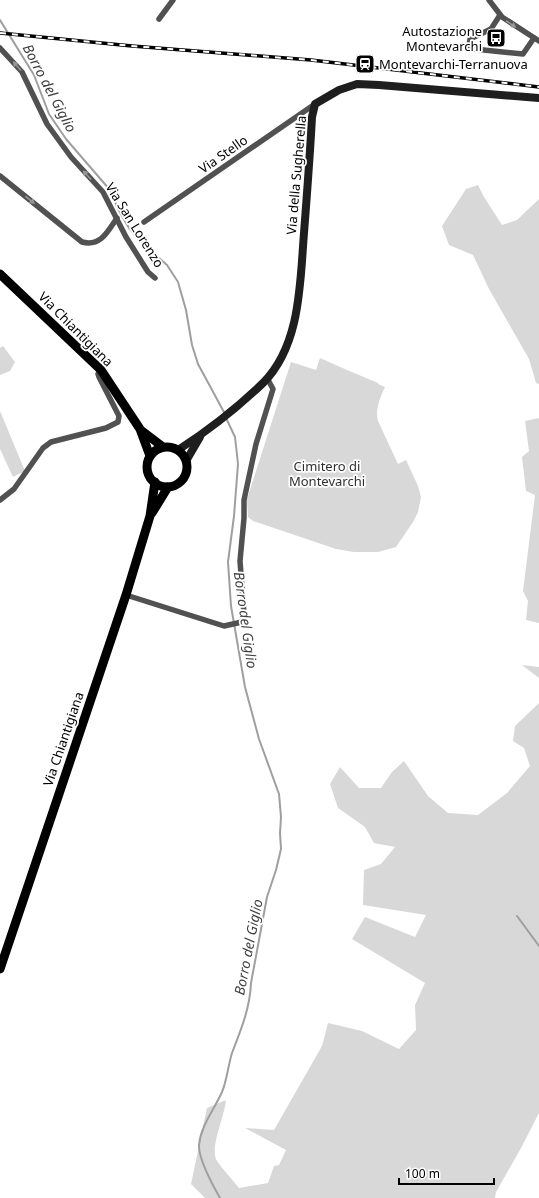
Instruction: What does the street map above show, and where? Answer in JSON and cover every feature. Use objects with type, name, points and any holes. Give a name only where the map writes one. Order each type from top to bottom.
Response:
[{"type":"main road","name":"Via Chiantigiana","points":[[0,274],[101,370],[140,429],[150,456],[148,461],[148,473],[155,482],[150,516],[126,594],[0,969]]},
{"type":"main road","name":"Via Chiantigiana","points":[[140,429],[163,447],[178,450]]},
{"type":"main road","points":[[150,456],[163,447]]},
{"type":"main road","points":[[178,450],[182,453],[186,461]]},
{"type":"main road","name":"Via Chiantigiana","points":[[150,516],[168,487],[174,486],[184,478],[186,473],[186,461]]},
{"type":"main road","points":[[155,482],[159,485],[168,487]]},
{"type":"street","points":[[159,19],[173,0]]},
{"type":"street","points":[[489,0],[500,15],[536,40],[523,54],[474,49],[469,47],[470,39],[491,29],[500,15]]},
{"type":"street","name":"Via San Lorenzo","points":[[0,48],[22,72],[47,124],[71,157],[103,192],[126,237],[148,272],[155,278]]},
{"type":"street","name":"Via della Sugherella","points":[[178,450],[201,435],[234,409],[268,378],[283,355],[292,329],[298,298],[312,117],[315,104],[339,90],[357,84],[539,98]]},
{"type":"street","name":"Via Stello","points":[[144,222],[315,104]]},
{"type":"street","points":[[0,176],[82,242],[89,244],[103,238],[117,218]]},
{"type":"street","points":[[0,500],[14,489],[43,448],[51,442],[106,428],[118,422],[120,416],[98,374],[101,370]]},
{"type":"street","points":[[126,594],[224,626],[242,622],[244,614],[240,561],[244,500],[256,444],[273,389],[268,378]]},
{"type":"street","points":[[186,461],[201,435]]},
{"type":"green space","points":[[478,185],[502,225],[517,220],[539,199],[539,384],[536,383],[529,359],[489,289],[473,255],[449,245],[442,226],[466,189]]},
{"type":"green space","points":[[3,346],[15,362],[10,371],[0,375],[0,348]]},
{"type":"green space","name":"Cimitero di Montevarchi","points":[[320,358],[385,387],[378,408],[378,421],[398,464],[406,460],[418,486],[421,497],[418,512],[413,522],[396,547],[378,552],[354,552],[336,549],[253,521],[248,517],[247,499],[291,362],[316,370]]},
{"type":"green space","points":[[0,411],[25,471],[13,477],[0,449]]},
{"type":"green space","points":[[539,418],[539,623],[526,620],[528,601],[523,591],[535,495],[526,491],[522,457],[529,451],[525,421]]},
{"type":"green space","points":[[522,665],[539,667],[539,678]]},
{"type":"green space","points":[[539,703],[539,1113],[496,1192],[495,1198],[205,1198],[191,1184],[207,1108],[226,1100],[215,1148],[217,1161],[222,1168],[239,1188],[268,1183],[274,1166],[279,1165],[286,1150],[245,1128],[274,1130],[322,1046],[328,1023],[362,1031],[399,1049],[416,1030],[415,1005],[425,983],[352,939],[365,917],[415,937],[426,915],[363,905],[364,870],[381,864],[395,847],[374,843],[365,827],[338,808],[330,784],[340,767],[359,788],[381,788],[392,772],[404,761],[428,796],[448,813],[478,815],[507,793],[530,766],[524,748],[513,741],[515,726]]},
{"type":"waterway","name":"Borro del Giglio","points":[[0,20],[34,75],[49,114],[66,139],[110,190],[118,209],[129,228],[142,243],[167,265],[178,282],[186,310],[192,345],[198,364],[225,414]]},
{"type":"waterway","name":"Borro del Giglio","points":[[220,1198],[206,1172],[199,1151],[200,1138],[205,1124],[222,1092],[232,1053],[244,1019],[249,1001],[267,897],[281,849],[279,794],[259,739],[245,687],[231,606],[228,562],[234,516],[238,464],[235,437],[226,418]]},
{"type":"waterway","points":[[517,916],[539,946]]},
{"type":"railway","points":[[0,33],[132,46],[311,60],[539,87]]},
{"type":"place","name":"Autostazione Montevarchi","points":[[496,38]]},
{"type":"place","name":"Montevarchi-Terranuova","points":[[365,64]]}]
